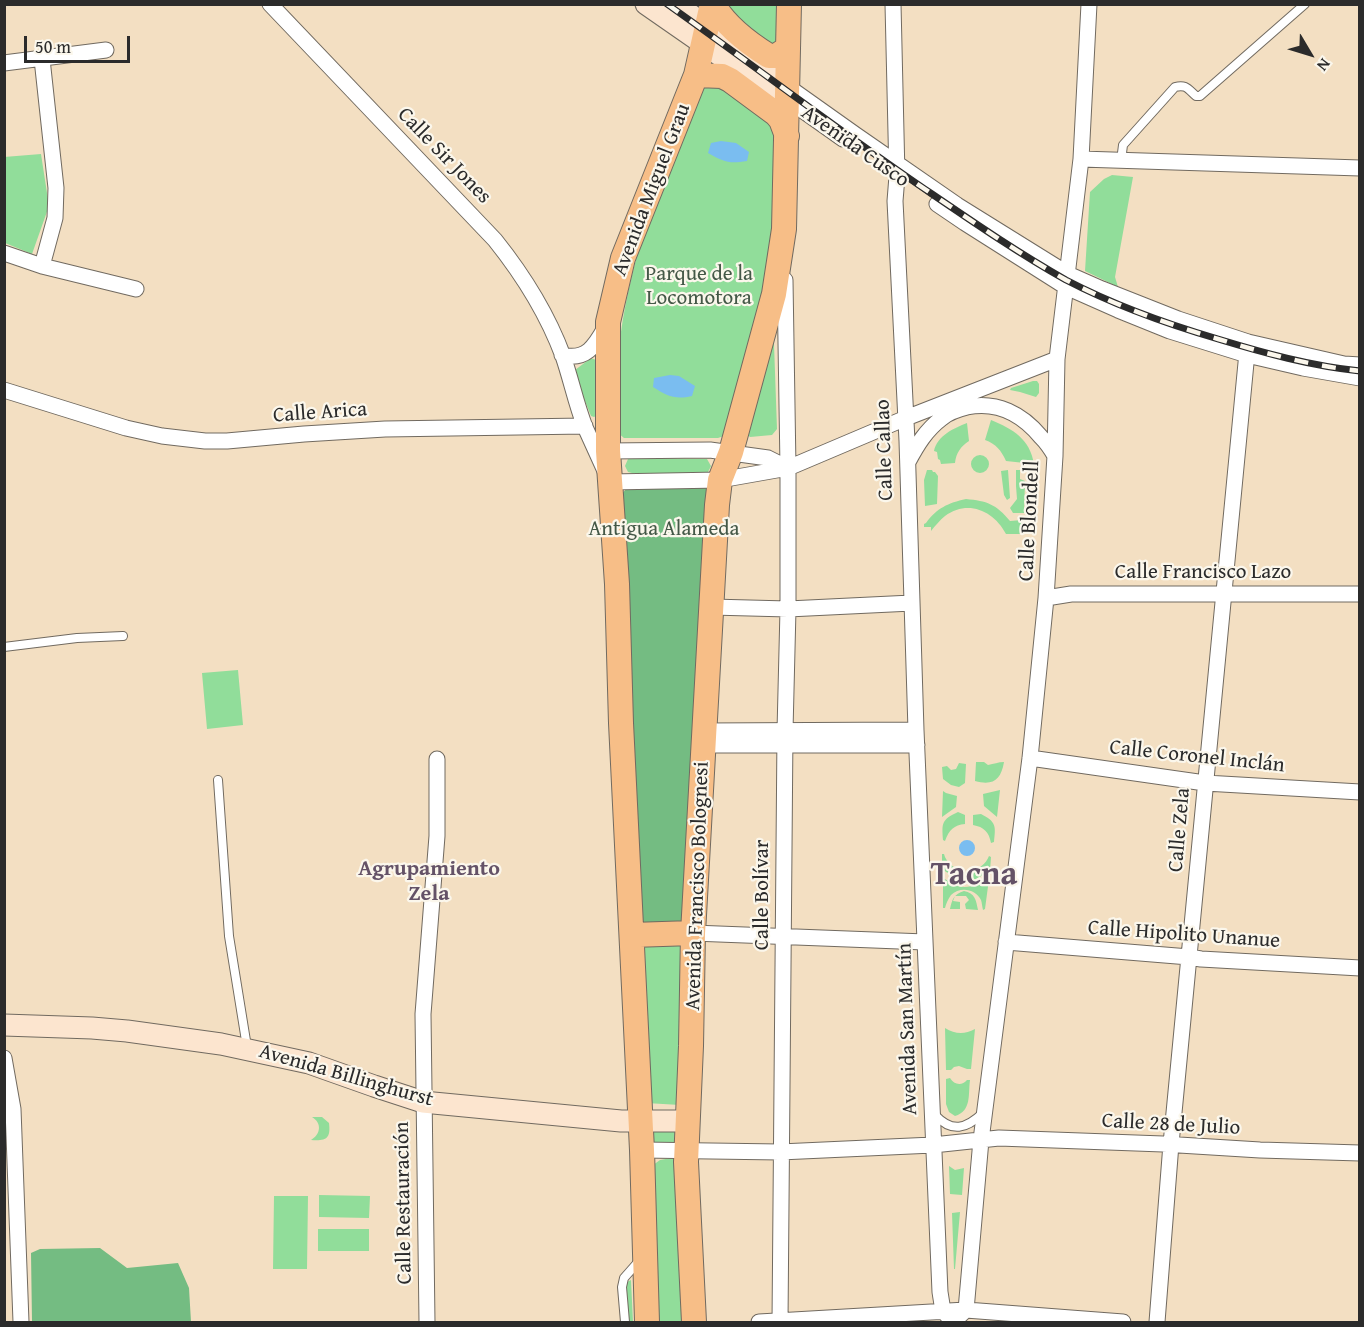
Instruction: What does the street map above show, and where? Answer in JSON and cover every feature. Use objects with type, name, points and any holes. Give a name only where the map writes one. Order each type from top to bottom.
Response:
[{"type":"main road","points":[[731,452],[774,294],[784,229],[789,4]]},
{"type":"main road","points":[[709,20],[719,15],[769,56],[776,56],[788,48]]},
{"type":"main road","name":"Avenida Miguel Grau","points":[[608,451],[608,322],[623,258],[696,75],[709,20]]},
{"type":"main road","points":[[696,75],[722,76],[730,80],[776,114],[781,120],[786,136]]},
{"type":"main road","points":[[608,451],[617,584],[621,723],[642,1150],[647,1323]]},
{"type":"main road","name":"Avenida Francisco Bolognesi","points":[[694,1323],[686,1151],[693,933],[717,505],[720,480],[731,452]]},
{"type":"main road","points":[[632,935],[693,933]]},
{"type":"street","name":"Avenida Cusco","points":[[646,4],[709,20]]},
{"type":"street","name":"Avenida Cusco","points":[[676,4],[709,20],[787,94],[896,169],[957,205],[1108,306],[1170,330],[1247,348]]},
{"type":"street","name":"Calle Callao","points":[[893,4],[895,201],[906,418],[916,738]]},
{"type":"street","name":"Calle Blondell","points":[[1030,758],[1046,598],[1055,456],[1057,359],[1081,159],[1089,4]]},
{"type":"street","name":"Calle Sir Jones","points":[[271,5],[495,240],[515,265],[534,295],[562,355],[585,426]]},
{"type":"street","points":[[4,63],[106,50]]},
{"type":"street","points":[[42,59],[56,188],[55,218],[42,266]]},
{"type":"street","points":[[1081,159],[1359,168]]},
{"type":"street","points":[[784,229],[788,468]]},
{"type":"street","points":[[4,253],[42,266],[136,288]]},
{"type":"street","points":[[562,355],[571,357],[583,355],[597,342],[608,322]]},
{"type":"street","points":[[1247,348],[1359,365]]},
{"type":"street","points":[[1247,348],[1303,368],[1359,378]]},
{"type":"street","name":"Calle Zela","points":[[1156,1323],[1247,348]]},
{"type":"street","points":[[585,426],[610,482],[720,480],[788,468],[906,418],[1057,359]]},
{"type":"street","name":"Calle Arica","points":[[4,390],[126,428],[162,436],[206,441],[385,429],[585,426]]},
{"type":"street","points":[[907,465],[917,445],[930,428],[944,416],[976,405],[1003,408],[1017,416],[1042,437],[1055,456]]},
{"type":"street","points":[[585,426],[608,451],[710,450],[768,458],[788,468]]},
{"type":"street","name":"Calle Bolívar","points":[[780,1322],[788,468]]},
{"type":"street","name":"Calle Francisco Lazo","points":[[1046,598],[1071,594],[1359,594]]},
{"type":"street","points":[[711,608],[788,609],[912,603]]},
{"type":"street","points":[[704,738],[916,738]]},
{"type":"street","name":"Avenida San Martín","points":[[916,738],[940,1292],[950,1318]]},
{"type":"street","points":[[966,1310],[981,1140],[1030,758]]},
{"type":"street","name":"Calle Coronel Inclán","points":[[1030,758],[1205,783],[1359,792]]},
{"type":"street","name":"Calle Restauración","points":[[427,1323],[423,1014],[437,836],[437,759]]},
{"type":"street","points":[[693,933],[926,942]]},
{"type":"street","name":"Calle Hipolito Unanue","points":[[1006,942],[1201,959],[1359,968]]},
{"type":"street","name":"Avenida Billinghurst","points":[[4,1025],[127,1031],[247,1048],[309,1063],[423,1102],[609,1120],[687,1121]]},
{"type":"street","points":[[4,1058],[13,1108],[21,1323]]},
{"type":"street","name":"Calle 28 de Julio","points":[[642,1150],[780,1152],[933,1145],[999,1138],[1359,1153]]},
{"type":"street","points":[[759,1323],[950,1318],[966,1310],[1123,1323]]},
{"type":"lane","points":[[1121,161],[1123,145],[1175,87],[1181,85],[1196,96],[1203,94],[1305,4]]},
{"type":"lane","points":[[4,646],[76,638],[123,636]]},
{"type":"lane","points":[[218,780],[229,936],[247,1048]]},
{"type":"lane","points":[[932,1112],[946,1125],[960,1127],[975,1121],[985,1111]]},
{"type":"lane","points":[[624,1323],[622,1287],[624,1278],[644,1256]]},
{"type":"green space","points":[[726,5],[782,5],[781,40],[767,50]]},
{"type":"green space","name":"Parque de la Locomotora","points":[[712,80],[777,125],[773,261],[724,436],[718,438],[624,438],[617,432],[617,372],[623,319],[639,248],[701,90]]},
{"type":"green space","points":[[41,154],[49,206],[32,254],[5,243],[4,157]]},
{"type":"green space","points":[[1112,175],[1133,177],[1115,277],[1118,287],[1085,271],[1090,192]]},
{"type":"green space","points":[[770,343],[774,344],[777,429],[772,435],[750,437],[744,432]]},
{"type":"green space","points":[[591,358],[596,360],[596,416],[594,417],[591,416],[574,374],[575,370]]},
{"type":"green space","points":[[1033,381],[1039,384],[1039,393],[1036,397],[1010,390],[1011,388]]},
{"type":"green space","points":[[991,420],[1013,431],[1024,441],[1034,464],[1006,461],[998,448],[985,440]]},
{"type":"green space","points":[[967,423],[969,441],[959,450],[955,463],[941,464],[937,452],[934,451],[939,441],[952,430]]},
{"type":"green space","points":[[980,455],[986,458],[989,464],[986,470],[980,473],[974,470],[971,464],[974,458]]},
{"type":"green space","points":[[631,458],[707,459],[711,466],[708,472],[704,473],[632,473],[628,472],[625,466]]},
{"type":"green space","points":[[927,470],[932,470],[938,476],[937,504],[925,506],[924,480]]},
{"type":"green space","points":[[1008,470],[1010,498],[1007,500],[1004,495],[1001,471]]},
{"type":"green space","points":[[1016,470],[1020,470],[1020,479],[1025,481],[1024,513],[1013,513],[1010,508],[1017,499]]},
{"type":"green space","name":"Antigua Alameda","points":[[705,484],[710,492],[682,923],[642,927],[621,495],[626,489]]},
{"type":"green space","points":[[966,499],[991,504],[1010,521],[1022,520],[1022,534],[1006,534],[995,519],[980,510],[971,508],[954,511],[943,518],[931,531],[931,527],[924,527],[930,518],[948,504]]},
{"type":"green space","points":[[238,670],[243,725],[207,729],[202,673]]},
{"type":"green space","points":[[976,762],[984,762],[988,765],[1004,762],[998,777],[987,783],[975,781]]},
{"type":"green space","points":[[959,763],[966,764],[965,783],[959,787],[943,779],[942,767],[956,769]]},
{"type":"green space","points":[[1000,790],[997,817],[984,806],[983,794]]},
{"type":"green space","points":[[943,791],[957,796],[956,807],[942,817]]},
{"type":"green space","points":[[958,812],[965,815],[965,824],[952,829],[945,841],[943,840],[944,823],[948,817]]},
{"type":"green space","points":[[981,814],[990,819],[994,825],[994,842],[991,843],[983,829],[973,825],[973,815]]},
{"type":"green space","points":[[942,854],[950,864],[961,870],[961,879],[955,878],[942,869]]},
{"type":"green space","points":[[989,856],[991,857],[990,871],[976,879],[969,880],[970,871],[982,866]]},
{"type":"green space","points":[[943,878],[964,887],[989,879],[985,909],[983,910],[979,896],[968,890],[955,892],[943,908]]},
{"type":"green space","points":[[964,891],[971,893],[976,900],[978,910],[966,909],[965,904],[969,900],[966,896],[955,896]]},
{"type":"green space","points":[[955,896],[953,901],[960,902],[960,909],[950,909],[952,902]]},
{"type":"green space","points":[[684,939],[680,1105],[646,1103],[641,943]]},
{"type":"green space","points":[[945,1028],[960,1033],[975,1029],[971,1069],[959,1066],[946,1070]]},
{"type":"green space","points":[[950,1078],[958,1084],[970,1080],[967,1106],[955,1116],[949,1112],[946,1104],[946,1079]]},
{"type":"green space","points":[[312,1117],[322,1117],[329,1123],[329,1133],[326,1138],[311,1140],[317,1135],[319,1128]]},
{"type":"green space","points":[[671,1128],[675,1133],[674,1142],[669,1146],[655,1146],[650,1142],[651,1132],[655,1129]]},
{"type":"green space","points":[[671,1158],[677,1160],[686,1322],[655,1322],[649,1168],[660,1160]]},
{"type":"green space","points":[[949,1166],[955,1170],[964,1168],[962,1195],[950,1194]]},
{"type":"green space","points":[[319,1195],[370,1196],[369,1218],[319,1217]]},
{"type":"green space","points":[[274,1196],[308,1196],[307,1269],[273,1269]]},
{"type":"green space","points":[[960,1212],[955,1269],[954,1269],[952,1213]]},
{"type":"green space","points":[[318,1229],[369,1229],[369,1251],[318,1251]]},
{"type":"green space","points":[[100,1248],[127,1268],[178,1263],[189,1288],[191,1322],[32,1322],[31,1253],[40,1249]]},
{"type":"green space","points":[[631,1280],[633,1322],[628,1322],[625,1286]]},
{"type":"water","points":[[721,141],[736,143],[749,152],[747,161],[727,162],[708,153],[711,143]]},
{"type":"water","points":[[679,376],[695,386],[692,396],[681,398],[671,396],[653,387],[654,378]]},
{"type":"water","points":[[967,840],[975,848],[967,856],[959,848]]},
{"type":"railway","points":[[667,4],[898,171],[998,239],[1066,280],[1122,306],[1199,333],[1288,358],[1360,371]]},
{"type":"district","name":"Tacna","points":[[974,876]]},
{"type":"district","name":"Agrupamiento Zela","points":[[429,882]]}]
